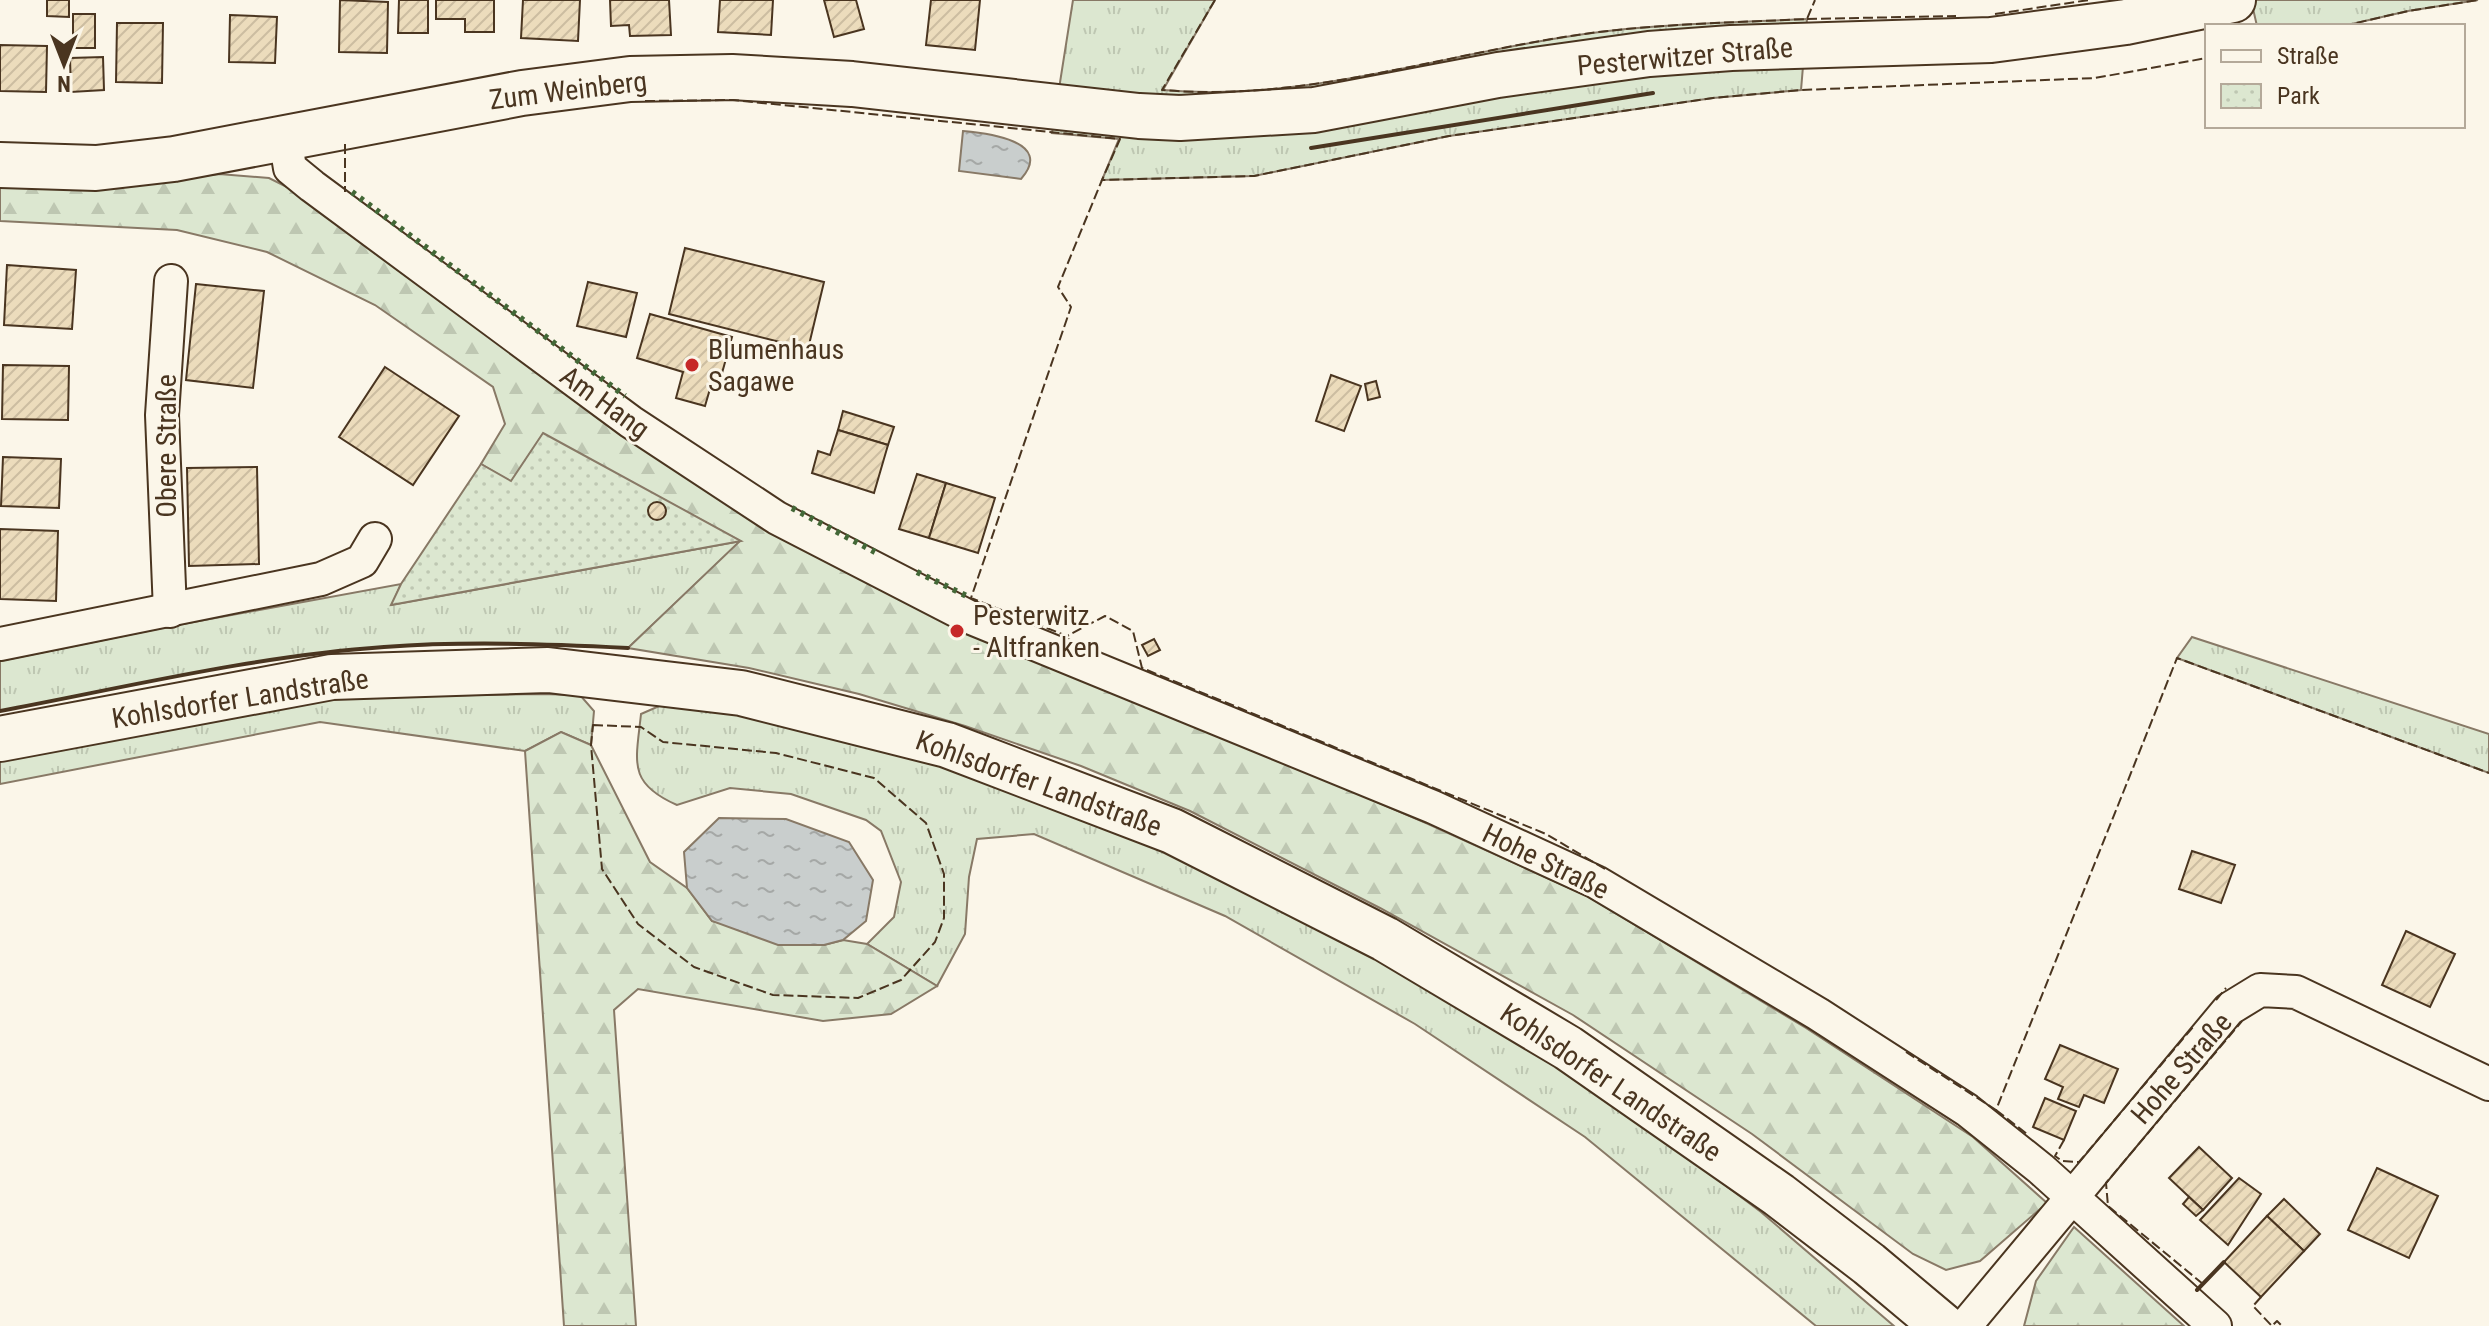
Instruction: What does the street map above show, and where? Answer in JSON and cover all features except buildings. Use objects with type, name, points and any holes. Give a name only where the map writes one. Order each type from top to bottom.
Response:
[{"type":"street","name":"Pesterwitzer Straße","points":[[1139,116],[1180,118],[1314,110],[1498,75],[1649,54],[1731,48],[1991,40],[2126,22],[2233,0]]},
{"type":"street","name":"Zum Weinberg","points":[[0,165],[96,168],[174,159],[522,93],[644,79],[732,77],[852,84],[1139,116]]},
{"type":"street","name":"Am Hang","points":[[285,138],[290,168],[631,422],[757,507],[888,578],[969,617]]},
{"type":"street","name":"Obere Straße","points":[[170,611],[162,415],[171,281]]},
{"type":"street","points":[[0,644],[321,579],[362,561],[375,539]]},
{"type":"street","name":"Hohe Straße","points":[[969,617],[1433,807],[1596,882],[1818,1014],[1967,1110],[2041,1169],[2215,1326]]},
{"type":"street","name":"Kohlsdorfer Landstraße","points":[[0,739],[332,677],[548,670],[741,693],[947,745],[1172,831],[1398,947],[1593,1065],[1779,1195],[1943,1326]]},
{"type":"street","name":"Hohe Straße","points":[[1965,1326],[2229,1009],[2260,990],[2296,992],[2489,1084]]},
{"type":"green space","points":[[1073,0],[1215,0],[1163,90],[1213,92],[1312,84],[1590,33],[1807,19],[1801,90],[1713,98],[1449,136],[1254,176],[1102,180],[1119,139],[1052,133]]},
{"type":"green space","points":[[2251,0],[2478,0],[2352,24],[2257,24]]},
{"type":"green space","points":[[219,174],[269,178],[331,209],[965,625],[1426,823],[1587,896],[1806,1028],[1973,1137],[2047,1203],[1980,1261],[1946,1270],[1913,1254],[1752,1134],[1573,1015],[1380,908],[1190,811],[1081,766],[859,694],[749,668],[628,648],[740,541],[543,434],[511,482],[481,464],[505,424],[493,387],[375,305],[267,252],[177,230],[0,221],[0,181],[156,181]]},
{"type":"green space","points":[[543,433],[741,541],[391,605],[401,584],[481,464],[511,481]]},
{"type":"green space","points":[[741,541],[628,648],[476,644],[336,651],[191,673],[0,711],[0,661],[401,584],[392,605]]},
{"type":"green space","points":[[2192,637],[2489,734],[2489,773],[2177,658]]},
{"type":"green space","points":[[580,695],[594,711],[591,745],[561,732],[525,751],[320,722],[0,784],[0,761],[340,697]]},
{"type":"green space","points":[[666,703],[771,721],[888,748],[1036,797],[1150,845],[1359,947],[1614,1102],[1761,1212],[1894,1326],[1816,1326],[1585,1137],[1415,1024],[1225,916],[1034,834],[977,839],[969,877],[965,934],[937,986],[867,944],[894,917],[901,882],[881,831],[866,820],[791,794],[730,788],[677,805],[650,788],[638,769],[641,714]]},
{"type":"green space","points":[[561,732],[591,745],[650,862],[687,888],[712,921],[824,945],[843,940],[867,944],[937,986],[891,1014],[823,1021],[638,989],[614,1010],[636,1326],[564,1326],[525,751]]},
{"type":"green space","points":[[2074,1227],[2184,1326],[2024,1326],[2036,1281]]},
{"type":"water","points":[[963,131],[1000,137],[1024,148],[1030,156],[1029,166],[1021,179],[959,171]]},
{"type":"water","points":[[719,818],[786,819],[849,842],[873,880],[866,921],[843,940],[824,945],[778,945],[712,921],[687,888],[684,852]]},
{"type":"hedge","points":[[352,192],[625,396]]},
{"type":"hedge","points":[[792,508],[875,552]]},
{"type":"hedge","points":[[917,572],[971,598]]},
{"type":"fence","points":[[1215,0],[1162,90],[1262,90],[1361,76],[1589,33],[1807,19],[1815,0]]},
{"type":"fence","points":[[1995,14],[2089,0]]},
{"type":"fence","points":[[2352,24],[2478,0]]},
{"type":"fence","points":[[1807,19],[1956,16]]},
{"type":"fence","points":[[1605,869],[1546,834],[1142,668],[1133,631],[1105,616],[1067,636],[971,598],[1071,307],[1058,287],[1102,180],[1254,176],[1449,136],[1713,98],[1801,90],[2095,78],[2205,58]]},
{"type":"fence","points":[[645,101],[733,100],[1120,139],[1102,180]]},
{"type":"fence","points":[[345,144],[345,192]]},
{"type":"fence","points":[[1906,1052],[1996,1110],[2177,658],[2489,773]]},
{"type":"fence","points":[[593,725],[641,727],[663,742],[776,753],[874,778],[926,823],[944,874],[944,918],[935,942],[901,980],[858,998],[773,995],[694,967],[638,924],[602,869],[591,745],[593,725]]},
{"type":"fence","points":[[2216,1000],[2226,988]]},
{"type":"fence","points":[[2203,1284],[2108,1206],[2106,1183],[2242,1021]]},
{"type":"fence","points":[[2064,1140],[2055,1156],[2062,1161],[2079,1162],[2193,1027]]},
{"type":"fence","points":[[1996,1110],[2027,1134]]},
{"type":"fence","points":[[2261,1297],[2253,1306],[2272,1326],[2277,1321],[2282,1326]]},
{"type":"wall","points":[[1311,148],[1653,93]]},
{"type":"wall","points":[[0,711],[191,673],[336,651],[476,644],[628,648]]},
{"type":"wall","points":[[2197,1290],[2224,1262]]},
{"type":"place","name":"Blumenhaus Sagawe","points":[[692,365]]},
{"type":"place","name":"Pesterwitz - Altfranken","points":[[957,631]]}]
